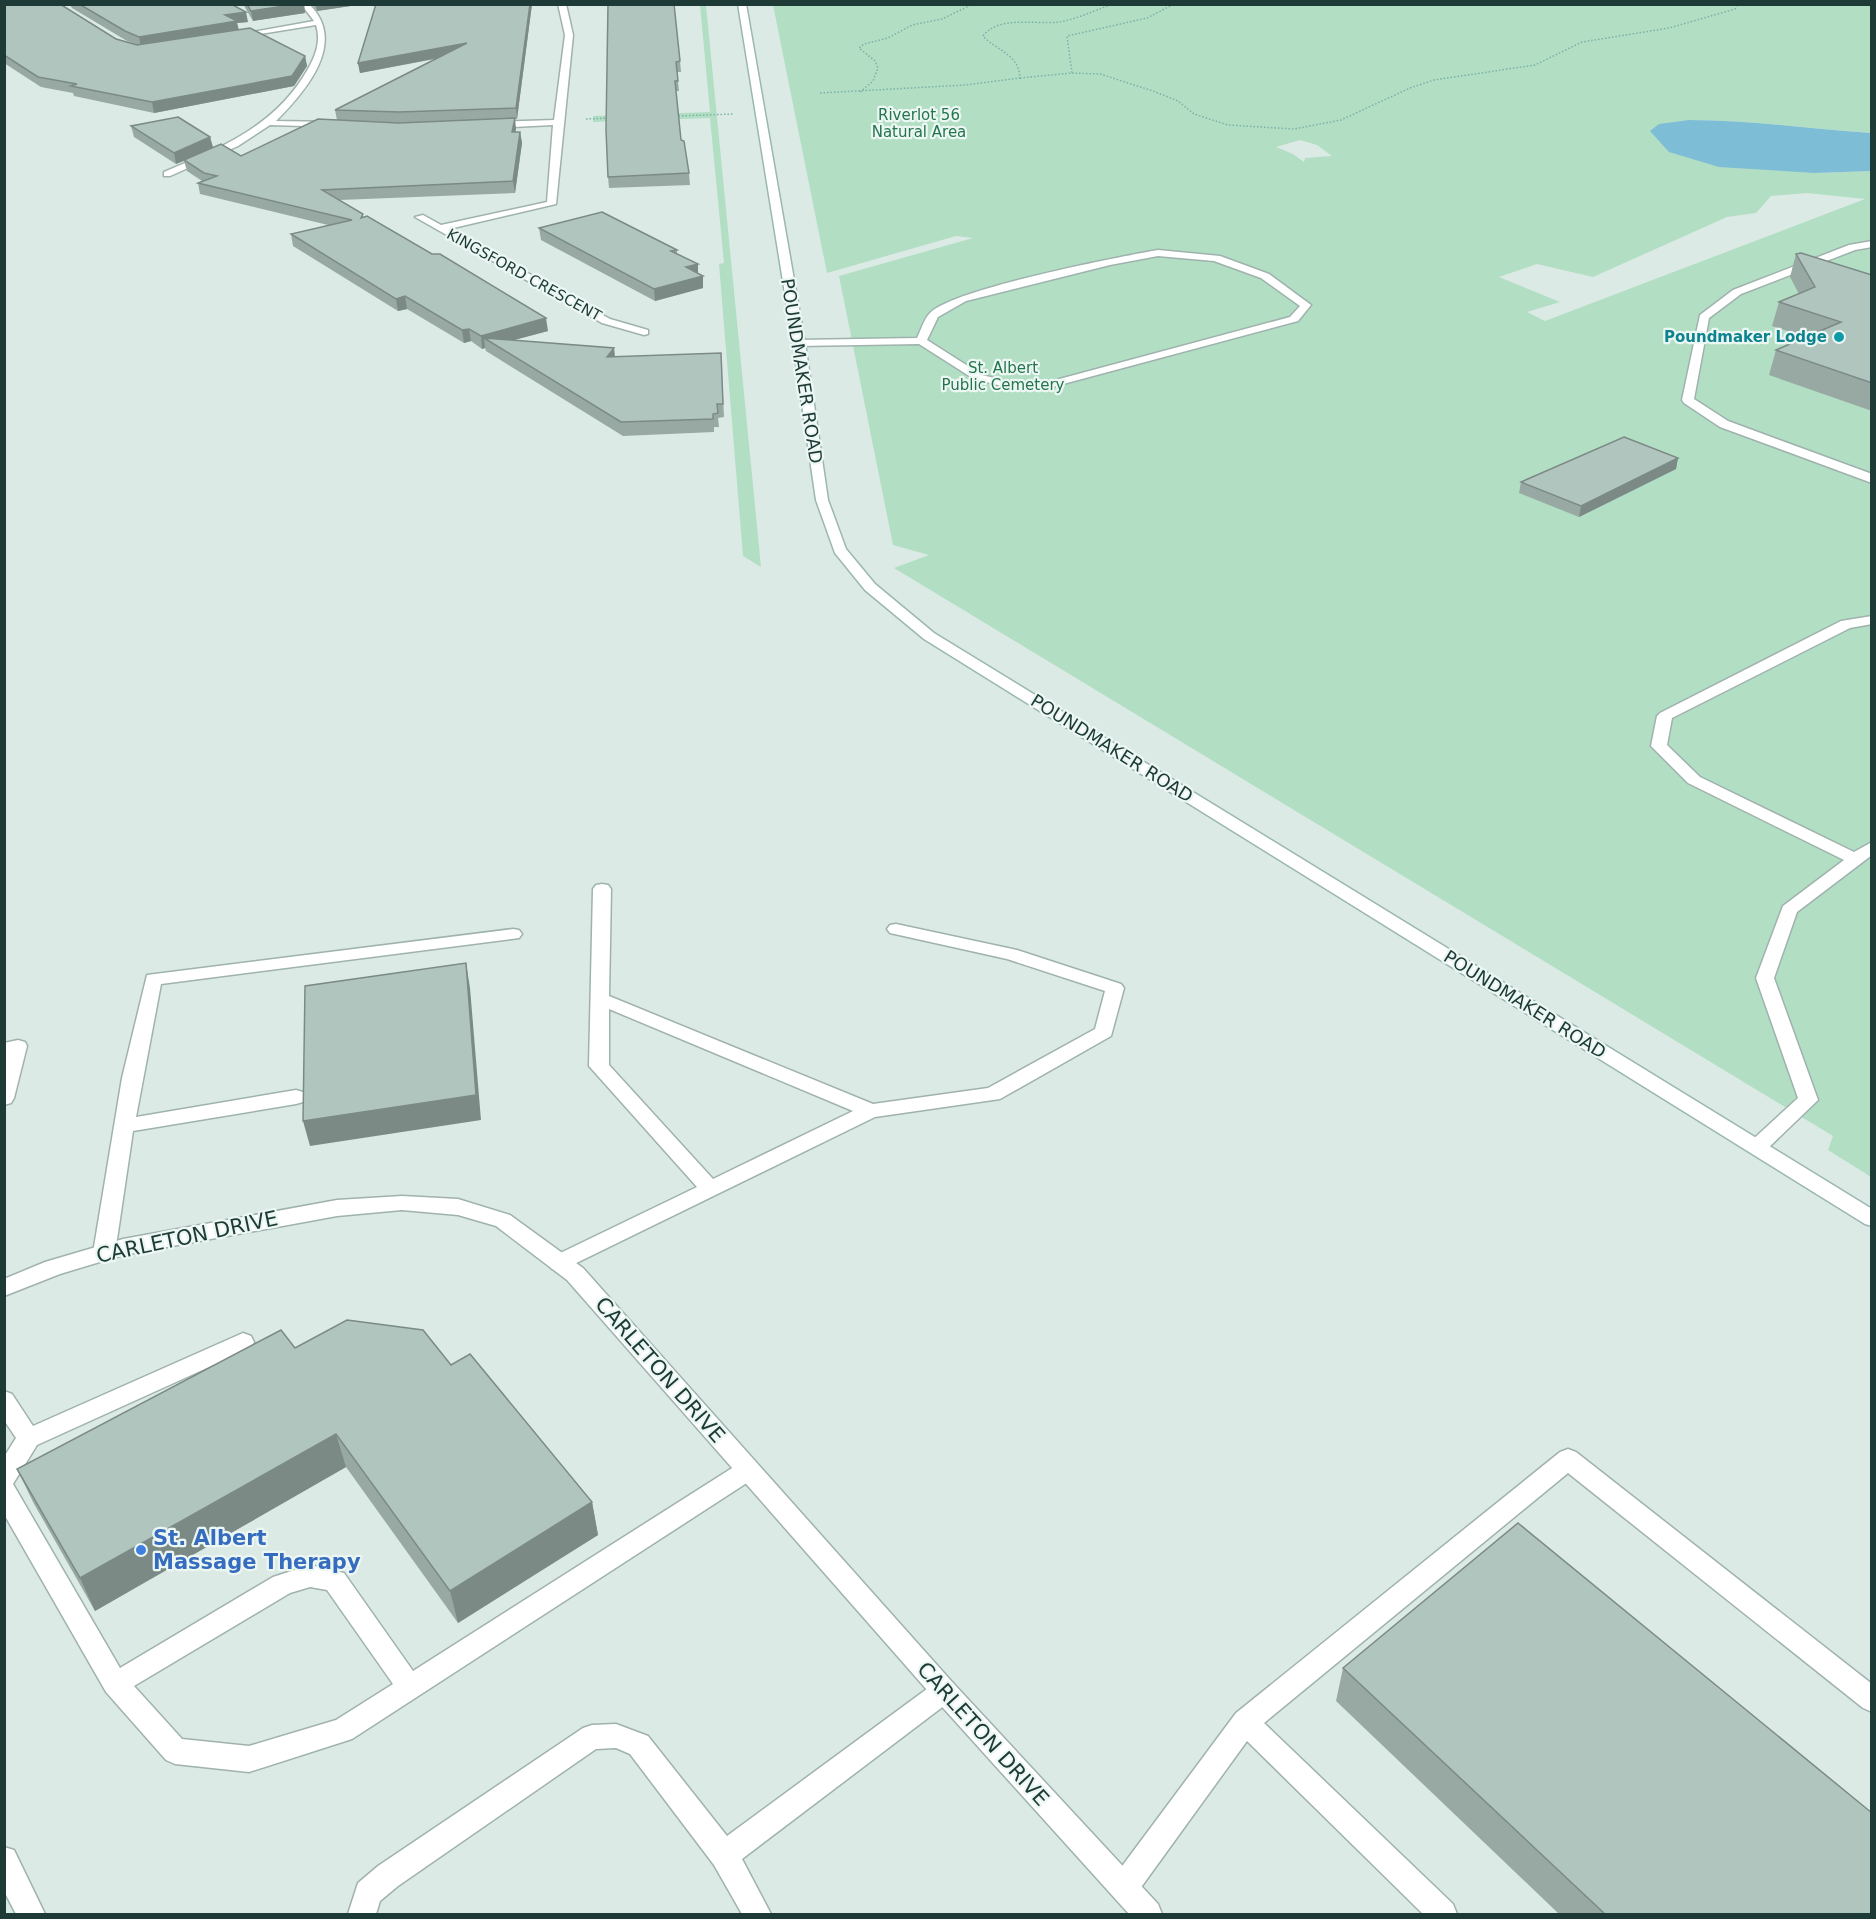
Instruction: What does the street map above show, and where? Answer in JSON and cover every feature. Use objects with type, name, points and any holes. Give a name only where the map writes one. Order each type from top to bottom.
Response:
[{"type":"street","points":[[167,174],[226,149],[270,123],[307,81],[322,49],[324,34],[319,22],[304,4]]},
{"type":"street","name":"KINGSFORD CRESCENT","points":[[440,228],[551,204],[569,35],[562,4]]},
{"type":"street","name":"POUNDMAKER ROAD","points":[[742,4],[799,343],[822,500],[840,550],[870,587],[929,636],[1872,1219]]},
{"type":"street","points":[[227,37],[319,22]]},
{"type":"street","points":[[479,125],[558,122]]},
{"type":"street","points":[[270,123],[341,126]]},
{"type":"street","name":"KINGSFORD CRESCENT","points":[[420,217],[606,321],[644,332]]},
{"type":"street","points":[[1872,243],[1853,246],[1737,292],[1704,317],[1689,400],[1724,424],[1872,479]]},
{"type":"street","points":[[799,343],[921,341],[978,377],[1018,387],[1052,384],[1294,319],[1306,305],[1266,276],[1216,258],[1158,254],[1110,262],[962,299],[934,315],[921,341]]},
{"type":"street","points":[[1855,859],[1694,780],[1659,746],[1665,716],[1846,624],[1872,620]]},
{"type":"street","points":[[1757,1147],[1808,1100],[1765,978],[1789,910],[1872,847]]},
{"type":"street","points":[[602,889],[600,1066],[711,1190]]},
{"type":"street","points":[[560,1263],[871,1111],[993,1094],[1104,1032],[1115,988],[1011,954],[896,929]]},
{"type":"street","points":[[104,1253],[132,1078],[153,979],[513,934]]},
{"type":"street","points":[[601,999],[871,1111]]},
{"type":"street","points":[[4,1050],[18,1046],[4,1098]]},
{"type":"street","points":[[124,1126],[296,1097]]},
{"type":"street","name":"CARLETON DRIVE","points":[[4,1288],[53,1268],[104,1253],[337,1208],[402,1203],[458,1207],[503,1220],[575,1274],[944,1691],[1148,1914]]},
{"type":"street","points":[[4,1478],[29,1438],[243,1342]]},
{"type":"street","points":[[4,1400],[29,1438]]},
{"type":"street","points":[[1124,1887],[1245,1722],[1568,1459],[1872,1700]]},
{"type":"street","points":[[4,1491],[115,1684],[175,1750],[249,1760],[343,1730],[748,1470]]},
{"type":"street","points":[[115,1684],[282,1585],[310,1576],[335,1581],[410,1686]]},
{"type":"street","points":[[724,1855],[944,1691]]},
{"type":"street","points":[[1245,1722],[1443,1914]]},
{"type":"street","points":[[362,1914],[368,1893],[388,1876],[592,1737],[616,1736],[639,1745],[724,1855],[757,1914]]},
{"type":"street","points":[[4,1860],[31,1914]]},
{"type":"path","points":[[859,92],[873,81],[878,68],[875,61],[859,48],[864,44],[888,38],[912,25],[942,19],[973,4]]},
{"type":"path","points":[[1020,78],[1021,74],[1015,58],[987,42],[982,36],[984,32],[1000,24],[1060,21],[1113,4]]},
{"type":"path","points":[[1072,73],[1067,36],[1147,18],[1174,4]]},
{"type":"path","points":[[820,93],[965,85],[1072,73],[1100,74],[1153,91],[1178,101],[1194,114],[1228,125],[1294,129],[1341,120],[1410,88],[1434,80],[1535,65],[1582,42],[1669,28],[1735,9],[1738,4]]},
{"type":"path","points":[[675,116],[710,115]]},
{"type":"path","points":[[583,119],[618,118]]},
{"type":"green space","points":[[700,5],[706,5],[761,567],[743,556],[719,264],[724,263],[710,118],[593,122],[593,116],[710,112]]},
{"type":"green space","points":[[773,5],[1871,5],[1871,133],[1758,123],[1689,120],[1815,173],[1871,171],[1871,1177],[1828,1150],[1833,1136],[894,568],[929,555],[893,545],[839,276],[973,238],[956,236],[827,273]],"holes":[[[1300,140],[1317,145],[1332,156],[1305,158],[1304,162],[1293,154],[1276,147]],[[1807,193],[1865,199],[1545,321],[1527,312],[1560,302],[1499,277],[1537,264],[1593,277],[1727,217],[1756,213],[1771,196]]]},
{"type":"water","points":[[1689,120],[1758,123],[1871,133],[1871,171],[1815,173],[1719,167],[1669,152],[1650,131],[1659,124]]},
{"type":"building","points":[[4,4],[60,4],[116,39],[137,45],[250,28],[305,56],[292,76],[152,102],[38,77],[4,55]]},
{"type":"building","points":[[79,4],[231,4],[246,12],[225,15],[237,21],[139,37]]},
{"type":"building","points":[[247,4],[298,4],[251,11]]},
{"type":"building","points":[[376,4],[530,4],[516,108],[399,112],[335,110],[467,43],[358,63]]},
{"type":"building","points":[[608,4],[674,4],[680,61],[676,62],[678,81],[675,81],[681,140],[684,141],[689,173],[608,177],[606,130]]},
{"type":"building","points":[[178,117],[210,137],[174,153],[131,126]]},
{"type":"building","points":[[515,118],[512,132],[520,132],[513,181],[322,190],[363,214],[361,218],[367,216],[432,254],[440,254],[546,318],[481,336],[469,329],[462,330],[405,296],[396,299],[291,234],[352,220],[198,183],[217,176],[204,173],[184,160],[221,144],[241,156],[318,119],[399,123]]},
{"type":"building","points":[[602,212],[677,250],[671,251],[698,264],[686,267],[703,276],[654,289],[539,228]]},
{"type":"building","points":[[1801,253],[1872,275],[1872,383],[1776,350],[1841,322],[1779,302],[1815,287],[1796,254]]},
{"type":"building","points":[[484,338],[614,348],[607,357],[721,353],[723,404],[717,404],[718,413],[713,414],[713,419],[621,422]]},
{"type":"building","points":[[1624,437],[1678,458],[1581,506],[1521,482]]},
{"type":"building","points":[[466,963],[476,1095],[303,1121],[305,986]]},
{"type":"building","points":[[347,1320],[423,1330],[451,1365],[470,1354],[592,1502],[450,1591],[336,1434],[80,1578],[17,1469],[281,1330],[295,1348]]},
{"type":"building","points":[[1518,1523],[1872,1813],[1872,1914],[1605,1914],[1343,1668]]},
{"type":"place","name":"Poundmaker Lodge","points":[[1839,337]]},
{"type":"place","name":"St. Albert Massage Therapy","points":[[141,1550]]},
{"type":"park label","name":"Riverlot 56 Natural Area","points":[[919,124]]},
{"type":"park label","name":"St. Albert Public Cemetery","points":[[1003,376]]}]
